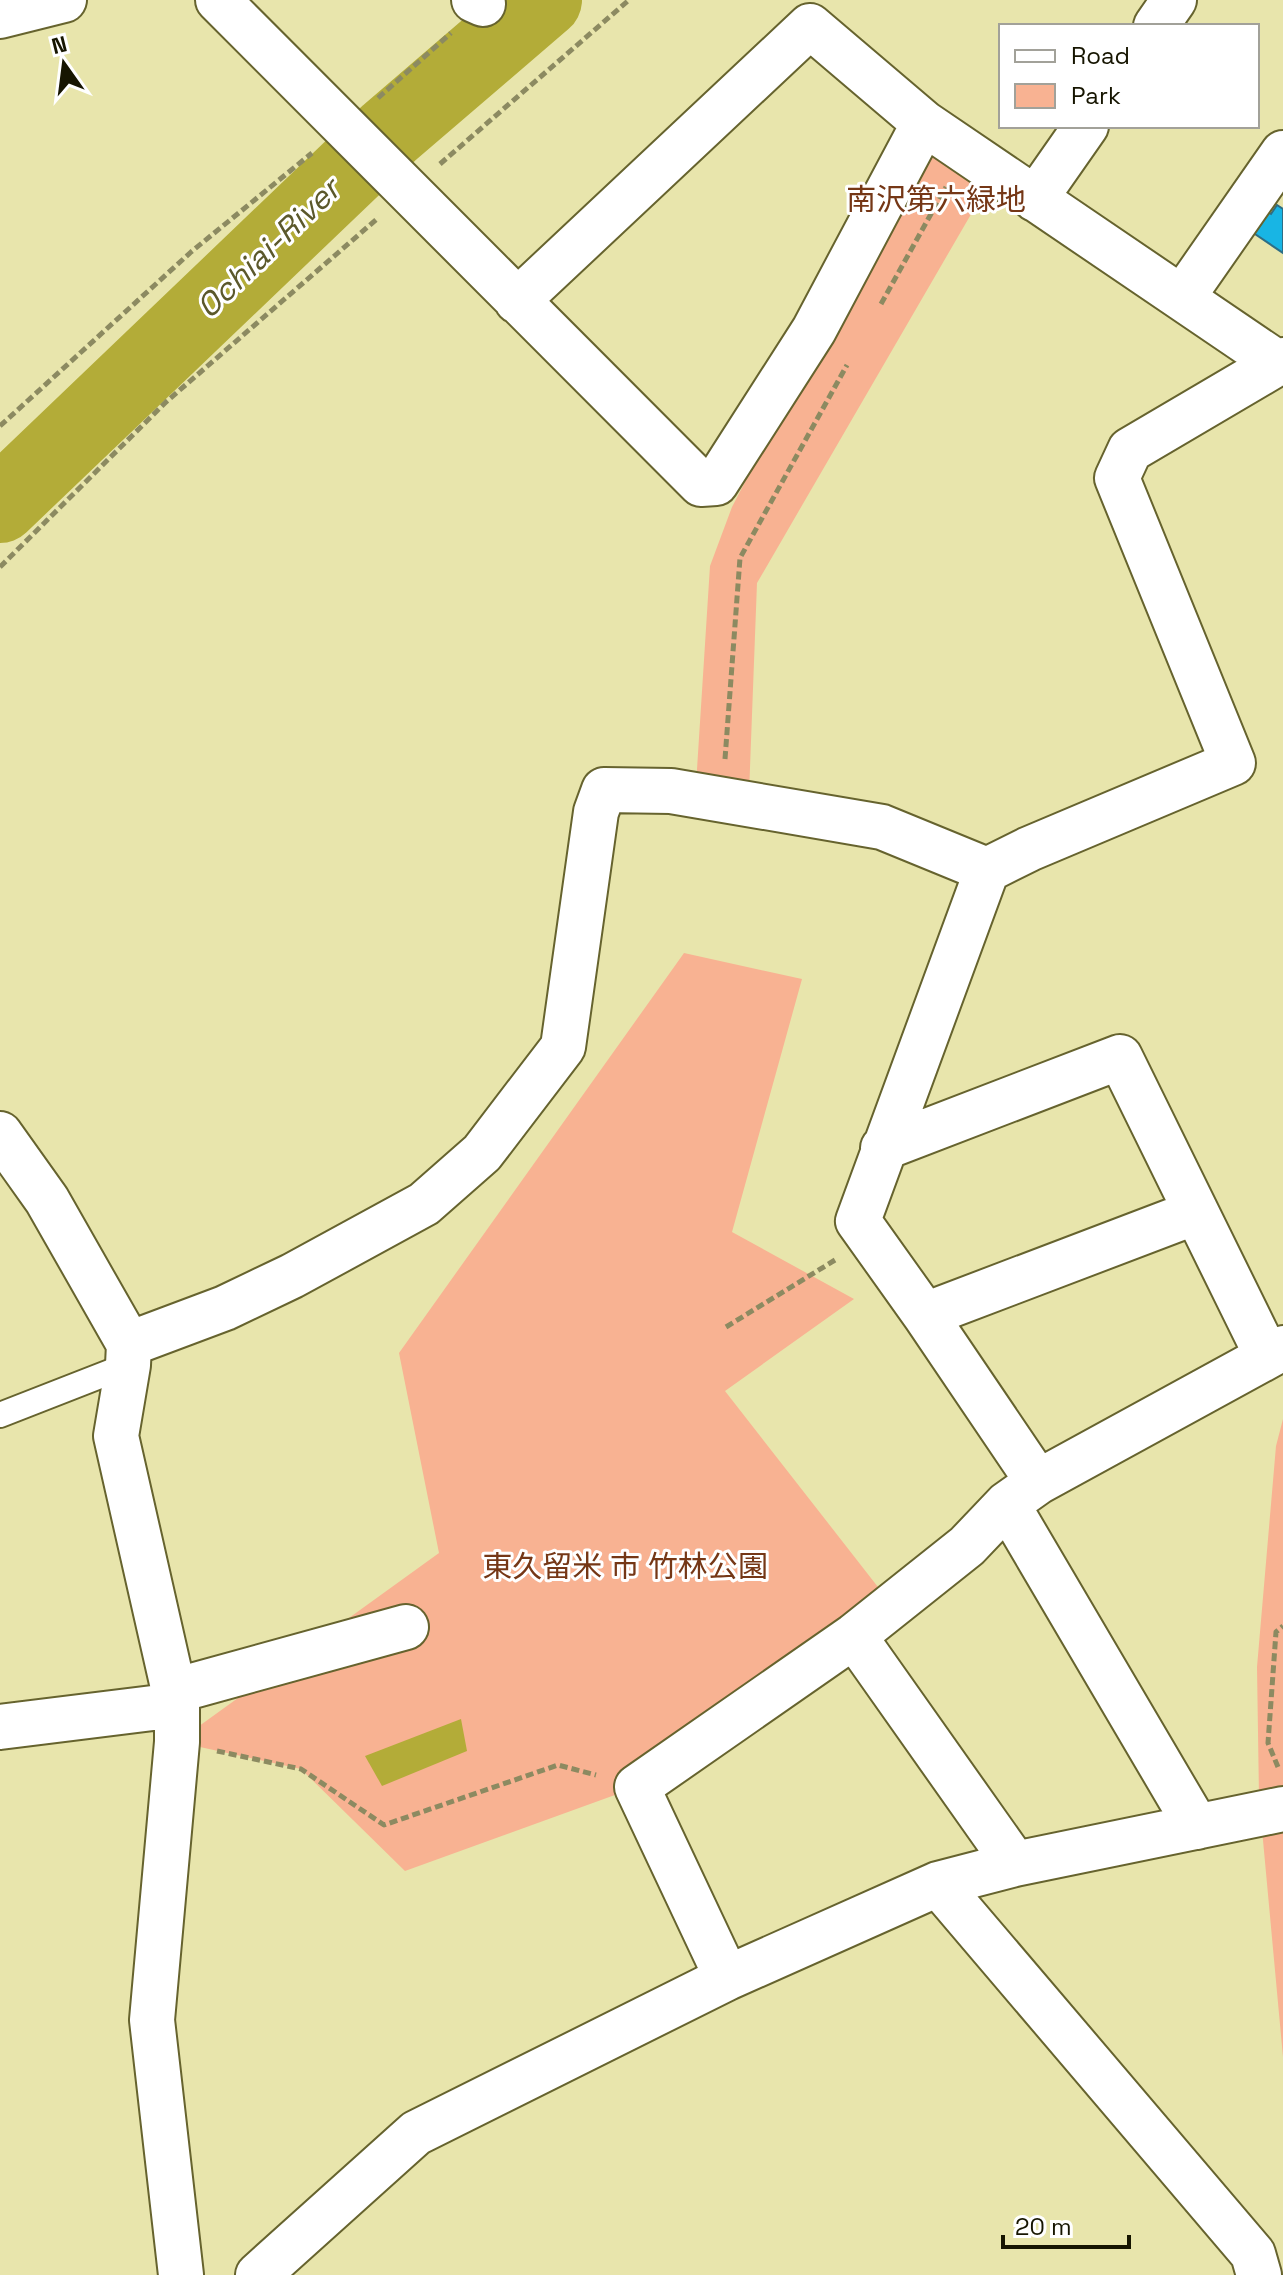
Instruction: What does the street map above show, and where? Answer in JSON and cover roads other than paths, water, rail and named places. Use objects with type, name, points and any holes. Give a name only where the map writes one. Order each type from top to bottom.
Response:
[{"type":"street","points":[[0,16],[64,0]]},
{"type":"street","points":[[218,0],[701,484],[716,483],[814,330],[924,123]]},
{"type":"street","points":[[1157,24],[1174,0]]},
{"type":"street","points":[[517,301],[810,26],[924,123],[1281,362],[1130,450],[1117,478],[1233,763],[1029,849],[987,870],[858,1221],[925,1315],[1197,1827]]},
{"type":"street","points":[[1035,199],[1085,128]]},
{"type":"street","points":[[1182,298],[1283,153]]},
{"type":"street","points":[[128,1354],[225,1308],[424,1204],[482,1153],[563,1047],[596,812],[604,790],[671,791],[882,827],[987,870]]},
{"type":"street","points":[[727,1978],[637,1787],[854,1636],[967,1546],[1022,1493],[1275,1352],[1196,1212],[1120,1057],[883,1148]]},
{"type":"street","points":[[0,1134],[47,1200],[128,1354],[116,1436],[176,1713],[152,2020],[181,2275]]},
{"type":"street","points":[[925,1315],[1196,1212]]},
{"type":"street","points":[[0,1727],[176,1713],[406,1627]]},
{"type":"street","points":[[854,1636],[1015,1864]]},
{"type":"street","points":[[258,2275],[416,2133],[727,1978],[938,1884],[1015,1864],[1197,1827],[1282,1792]]},
{"type":"street","points":[[938,1884],[1253,2254],[1259,2275]]},
{"type":"lane","points":[[0,1415],[128,1354]]},
{"type":"waterway","name":"Ochiai-River","points":[[0,505],[389,133],[544,0]]},
{"type":"park label","name":"南沢第六緑地","points":[[936,199]]},
{"type":"park label","name":"東久留米 市 竹林公園","points":[[625,1566]]}]
